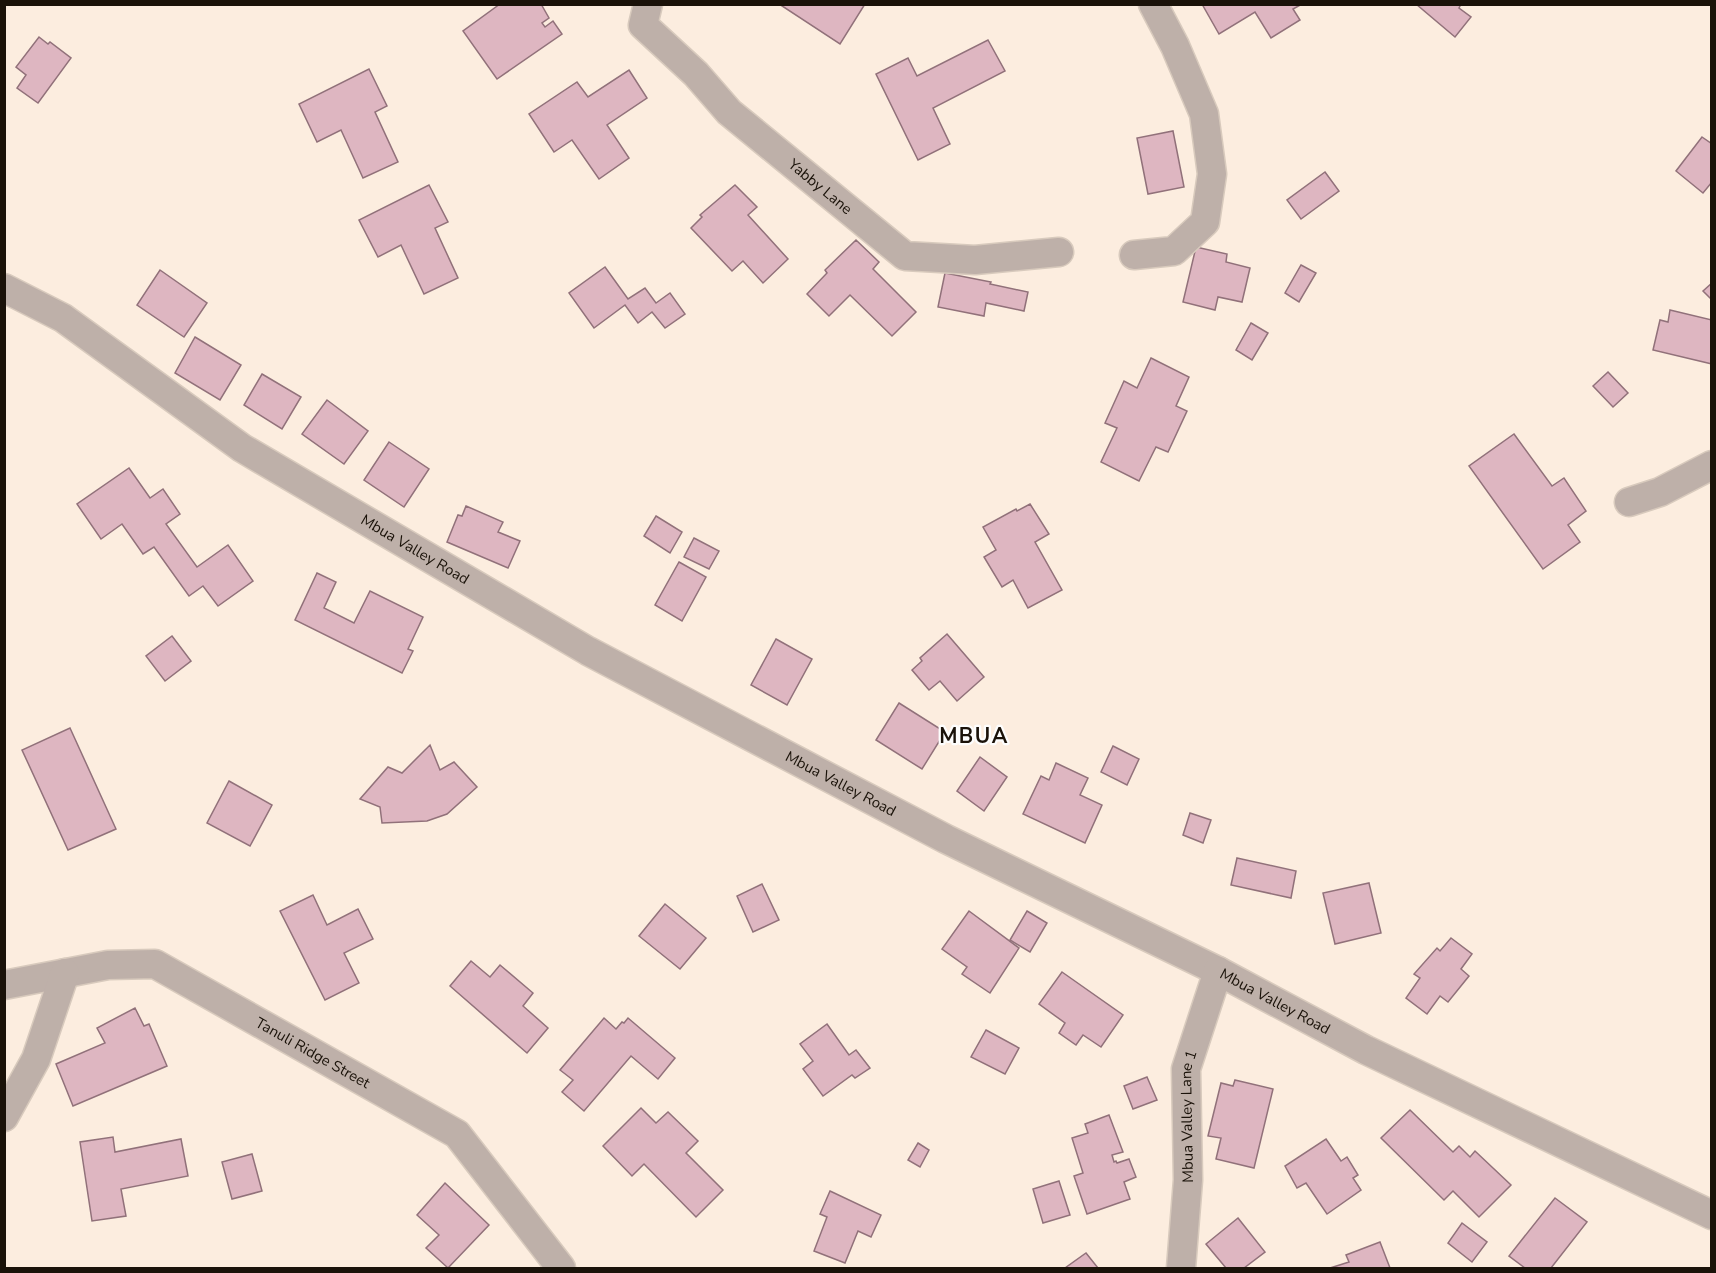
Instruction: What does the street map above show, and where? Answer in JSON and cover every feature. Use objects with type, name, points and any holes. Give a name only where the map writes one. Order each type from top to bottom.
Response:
[{"type":"street","name":"Yabby Lane","points":[[648,4],[643,25],[696,74],[729,112],[905,256],[975,260],[1059,252]]},
{"type":"street","points":[[1134,255],[1174,251],[1204,222],[1212,174],[1204,114],[1175,46],[1153,4]]},
{"type":"street","name":"Mbua Valley Road","points":[[4,288],[63,318],[242,448],[588,651],[946,839],[1218,971],[1366,1050],[1712,1215]]},
{"type":"street","points":[[1629,502],[1660,492],[1712,465]]},
{"type":"street","name":"Tanuli Ridge Street","points":[[4,985],[108,965],[155,964],[457,1134],[561,1269]]},
{"type":"street","name":"Mbua Valley Lane 1","points":[[1181,1269],[1188,1180],[1186,1069],[1218,971]]},
{"type":"street","points":[[4,1117],[36,1059],[65,973]]},
{"type":"building","points":[[500,4],[541,4],[549,18],[542,23],[545,27],[553,21],[562,34],[497,79],[463,31]]},
{"type":"building","points":[[779,4],[865,4],[840,44]]},
{"type":"building","points":[[1202,4],[1302,4],[1293,9],[1300,20],[1271,38],[1255,12],[1219,34]]},
{"type":"building","points":[[1416,4],[1461,4],[1459,8],[1471,17],[1455,37]]},
{"type":"building","points":[[39,37],[48,44],[50,42],[71,58],[38,103],[17,88],[26,75],[16,67]]},
{"type":"building","points":[[988,40],[1005,71],[933,108],[950,144],[918,160],[876,74],[908,58],[917,76]]},
{"type":"building","points":[[369,69],[387,106],[375,112],[398,162],[363,178],[341,130],[317,142],[299,104]]},
{"type":"building","points":[[629,70],[647,98],[607,125],[629,158],[599,179],[572,140],[554,152],[529,114],[577,82],[588,97]]},
{"type":"building","points":[[1173,131],[1184,187],[1148,194],[1137,138]]},
{"type":"building","points":[[1702,137],[1712,144],[1712,182],[1703,193],[1676,171]]},
{"type":"building","points":[[1325,172],[1339,191],[1301,219],[1287,200]]},
{"type":"building","points":[[429,185],[448,222],[435,228],[458,278],[424,294],[401,245],[378,257],[359,220]]},
{"type":"building","points":[[735,185],[757,207],[748,215],[788,259],[763,283],[743,261],[732,271],[691,228],[702,217],[700,215]]},
{"type":"building","points":[[856,240],[879,262],[873,269],[916,312],[892,336],[850,295],[829,316],[807,294],[827,273],[825,270]]},
{"type":"building","points":[[1196,247],[1227,254],[1226,262],[1250,268],[1242,302],[1218,297],[1215,310],[1183,302]]},
{"type":"building","points":[[1301,265],[1316,273],[1299,302],[1285,293]]},
{"type":"building","points":[[605,267],[628,299],[645,288],[656,303],[670,293],[685,314],[665,328],[652,312],[638,323],[625,305],[594,328],[569,293]]},
{"type":"building","points":[[160,270],[207,303],[184,337],[137,305]]},
{"type":"building","points":[[945,273],[1028,292],[1024,311],[986,303],[984,316],[938,307]]},
{"type":"building","points":[[1712,283],[1712,300],[1703,291]]},
{"type":"building","points":[[1670,310],[1712,320],[1712,364],[1653,350],[1660,320],[1668,322]]},
{"type":"building","points":[[1251,323],[1268,333],[1252,360],[1236,350]]},
{"type":"building","points":[[195,337],[241,365],[220,400],[175,373]]},
{"type":"building","points":[[1151,358],[1189,377],[1176,406],[1187,411],[1168,452],[1156,447],[1139,481],[1101,462],[1117,428],[1105,423],[1124,381],[1137,388]]},
{"type":"building","points":[[1608,372],[1628,393],[1613,407],[1593,386]]},
{"type":"building","points":[[262,374],[301,397],[282,429],[244,405]]},
{"type":"building","points":[[327,400],[368,431],[344,464],[302,434]]},
{"type":"building","points":[[1514,434],[1552,486],[1564,478],[1586,511],[1568,525],[1580,542],[1543,569],[1469,466]]},
{"type":"building","points":[[389,442],[429,469],[404,507],[364,480]]},
{"type":"building","points":[[129,468],[150,498],[163,489],[180,514],[166,524],[197,567],[228,545],[253,581],[218,606],[203,586],[189,596],[154,547],[143,554],[122,524],[101,539],[77,504]]},
{"type":"building","points":[[1030,504],[1049,534],[1035,542],[1062,590],[1028,608],[1013,580],[1002,587],[984,557],[996,550],[983,527]]},
{"type":"building","points":[[466,506],[503,522],[498,532],[520,541],[508,568],[447,542],[458,515],[462,516]]},
{"type":"building","points":[[656,516],[682,532],[670,553],[644,536]]},
{"type":"building","points":[[694,538],[719,551],[709,569],[684,557]]},
{"type":"building","points":[[679,562],[706,577],[682,621],[655,605]]},
{"type":"building","points":[[317,573],[336,582],[324,608],[354,623],[370,591],[423,617],[408,649],[413,651],[402,673],[295,620]]},
{"type":"building","points":[[947,634],[984,677],[957,701],[940,681],[929,690],[912,670],[922,661],[920,658]]},
{"type":"building","points":[[172,636],[191,661],[165,681],[146,656]]},
{"type":"building","points":[[776,639],[812,659],[787,705],[751,685]]},
{"type":"building","points":[[899,703],[945,732],[922,769],[876,740]]},
{"type":"building","points":[[70,728],[116,829],[68,850],[22,750]]},
{"type":"building","points":[[430,745],[440,770],[454,762],[477,787],[447,814],[427,821],[382,823],[380,807],[360,799],[388,767],[402,773]]},
{"type":"building","points":[[1113,746],[1139,759],[1127,785],[1101,772]]},
{"type":"building","points":[[980,757],[1007,777],[984,811],[957,791]]},
{"type":"building","points":[[1056,763],[1088,778],[1080,795],[1102,805],[1085,843],[1023,814],[1041,776],[1049,780]]},
{"type":"building","points":[[229,781],[272,805],[250,846],[207,823]]},
{"type":"building","points":[[1190,813],[1211,820],[1203,843],[1183,835]]},
{"type":"building","points":[[1237,858],[1296,871],[1291,898],[1231,885]]},
{"type":"building","points":[[1369,883],[1381,933],[1335,944],[1323,893]]},
{"type":"building","points":[[762,884],[779,920],[753,932],[737,896]]},
{"type":"building","points":[[313,895],[327,925],[358,909],[373,939],[344,953],[359,983],[325,1000],[280,911]]},
{"type":"building","points":[[665,904],[706,938],[680,969],[639,936]]},
{"type":"building","points":[[969,911],[1019,948],[990,993],[962,974],[967,967],[942,949]]},
{"type":"building","points":[[1027,911],[1047,923],[1030,952],[1010,940]]},
{"type":"building","points":[[1451,938],[1472,954],[1461,969],[1469,976],[1448,1002],[1440,996],[1427,1014],[1406,998],[1420,978],[1414,974],[1437,948],[1440,951]]},
{"type":"building","points":[[471,961],[490,977],[500,965],[533,993],[523,1006],[548,1028],[527,1053],[450,986]]},
{"type":"building","points":[[1062,972],[1123,1015],[1101,1047],[1083,1035],[1076,1045],[1059,1033],[1065,1023],[1039,1004]]},
{"type":"building","points":[[135,1008],[144,1026],[149,1024],[167,1066],[73,1106],[56,1064],[105,1043],[97,1028]]},
{"type":"building","points":[[604,1018],[616,1029],[628,1018],[675,1058],[658,1079],[631,1056],[584,1111],[562,1092],[573,1080],[560,1070]]},
{"type":"building","points":[[827,1024],[849,1055],[856,1050],[870,1068],[855,1078],[852,1075],[823,1096],[803,1069],[813,1061],[800,1044]]},
{"type":"building","points":[[986,1030],[1019,1048],[1005,1074],[971,1057]]},
{"type":"building","points":[[1147,1077],[1157,1100],[1133,1109],[1124,1086]]},
{"type":"building","points":[[1235,1080],[1273,1089],[1254,1168],[1216,1159],[1221,1138],[1208,1136],[1221,1083],[1233,1086]]},
{"type":"building","points":[[641,1108],[656,1123],[668,1112],[698,1141],[686,1153],[723,1190],[696,1217],[644,1164],[632,1176],[603,1146]]},
{"type":"building","points":[[1410,1110],[1453,1152],[1459,1146],[1470,1157],[1475,1151],[1511,1185],[1479,1217],[1453,1191],[1444,1200],[1381,1138]]},
{"type":"building","points":[[1109,1115],[1123,1152],[1112,1155],[1114,1162],[1129,1159],[1136,1177],[1124,1182],[1130,1199],[1087,1214],[1074,1176],[1083,1173],[1072,1138],[1088,1133],[1085,1124]]},
{"type":"building","points":[[113,1137],[115,1152],[181,1139],[188,1176],[121,1189],[126,1216],[92,1221],[80,1142]]},
{"type":"building","points":[[1326,1139],[1341,1161],[1347,1157],[1358,1175],[1353,1178],[1361,1190],[1327,1214],[1306,1183],[1297,1188],[1285,1166]]},
{"type":"building","points":[[918,1143],[929,1150],[920,1167],[908,1160]]},
{"type":"building","points":[[252,1154],[262,1191],[232,1199],[222,1162]]},
{"type":"building","points":[[1059,1181],[1070,1215],[1043,1223],[1033,1189]]},
{"type":"building","points":[[445,1183],[489,1225],[448,1268],[426,1248],[439,1235],[417,1215]]},
{"type":"building","points":[[830,1191],[881,1215],[871,1237],[858,1231],[845,1263],[814,1251],[827,1217],[820,1214]]},
{"type":"building","points":[[1555,1198],[1587,1222],[1551,1268],[1525,1268],[1509,1256]]},
{"type":"building","points":[[1238,1218],[1265,1252],[1244,1268],[1226,1268],[1206,1244]]},
{"type":"building","points":[[1462,1223],[1487,1242],[1472,1262],[1448,1243]]},
{"type":"building","points":[[1380,1242],[1390,1268],[1330,1268],[1349,1262],[1346,1255]]},
{"type":"building","points":[[1086,1253],[1098,1268],[1065,1268]]},
{"type":"district","name":"MBUA","points":[[974,736]]}]
